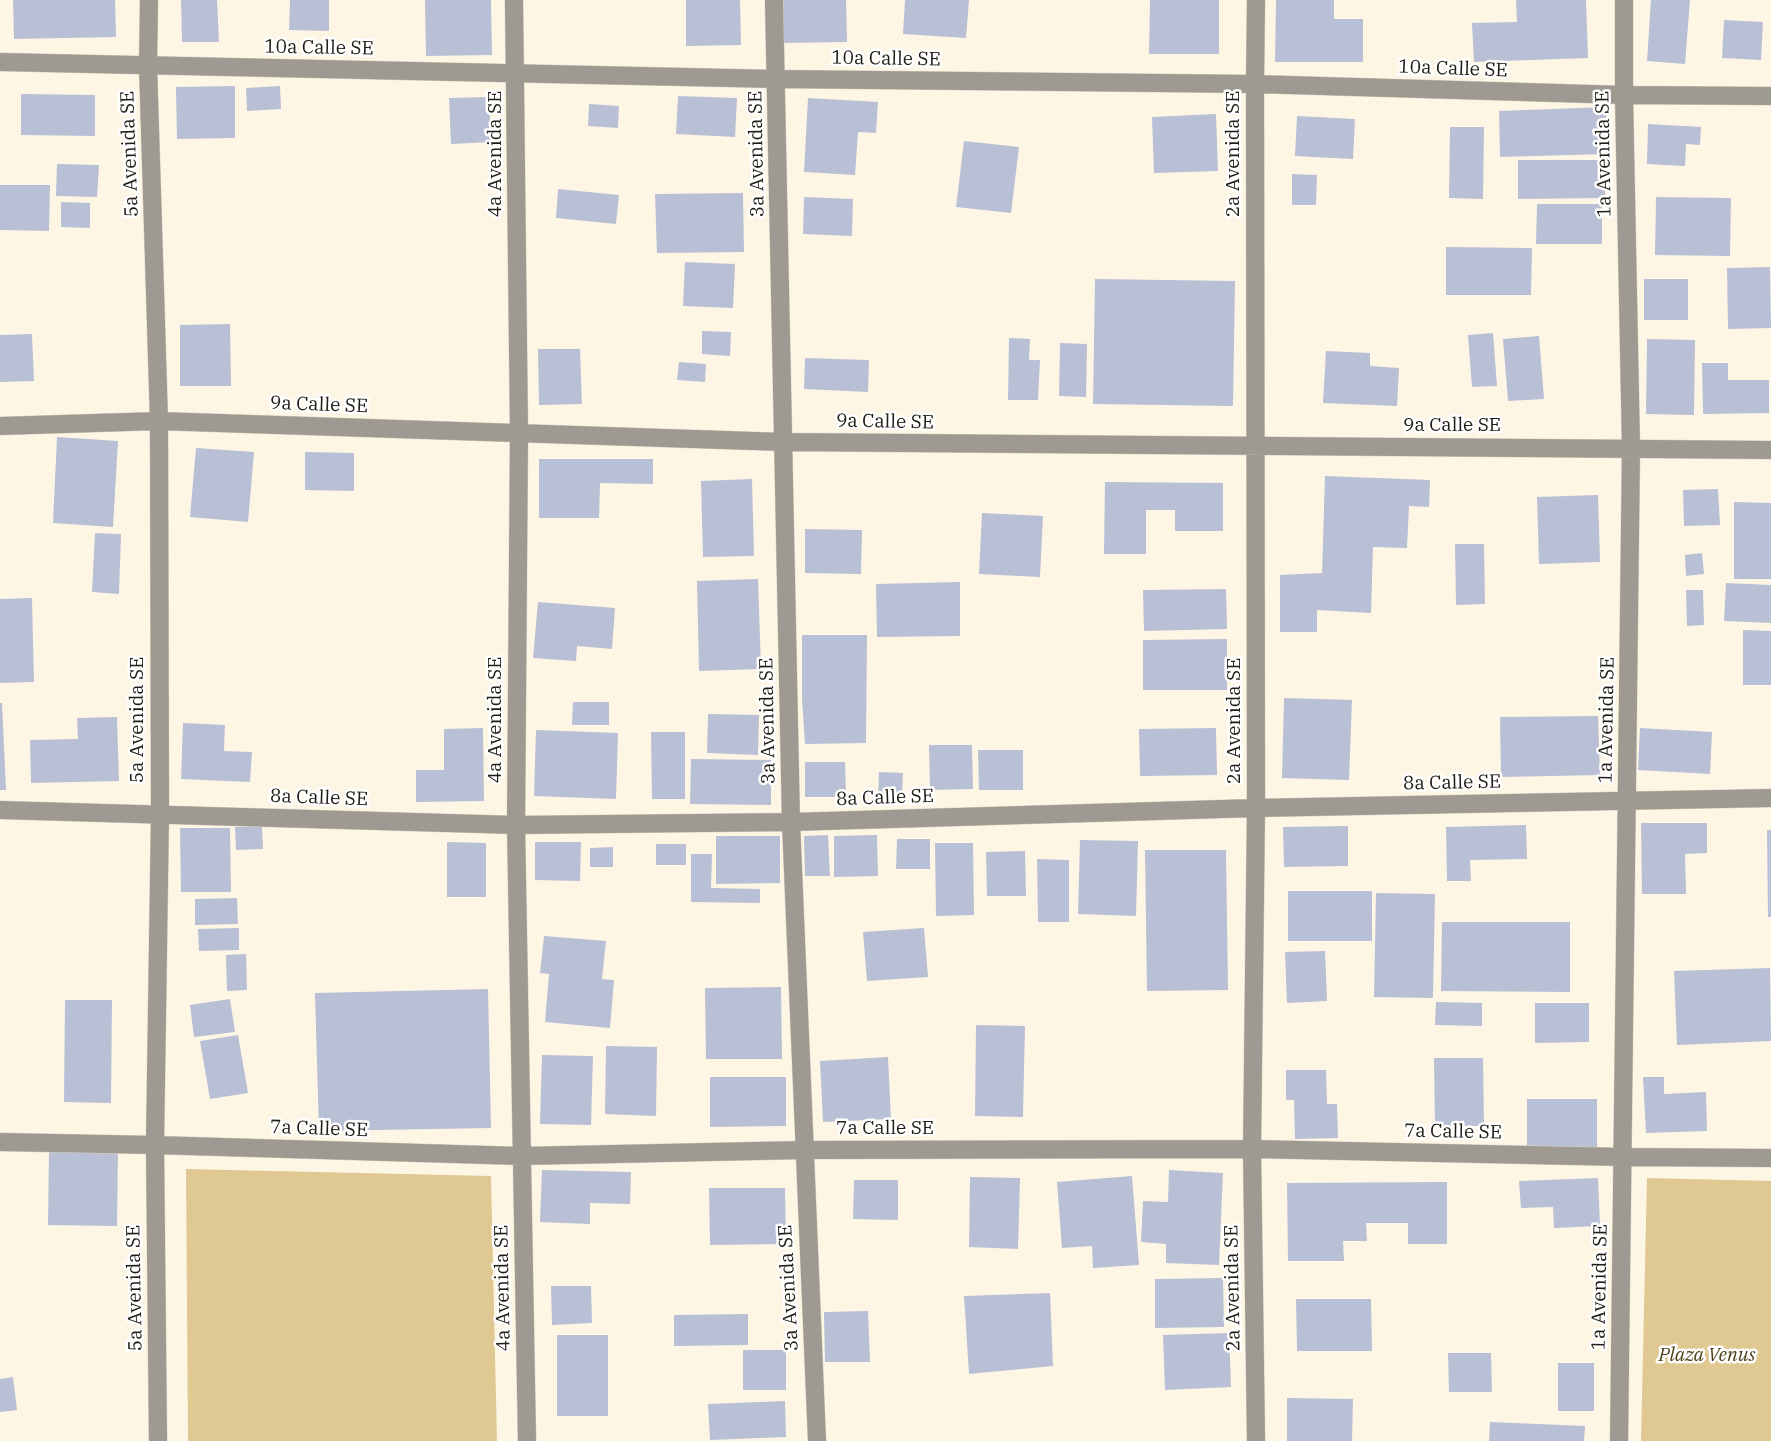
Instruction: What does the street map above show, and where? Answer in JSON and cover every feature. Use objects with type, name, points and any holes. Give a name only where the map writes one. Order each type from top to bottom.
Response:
[{"type":"street","name":"5a Avenida SE","points":[[149,0],[148,65],[159,421],[160,813],[155,1145],[158,1441]]},
{"type":"street","name":"4a Avenida SE","points":[[514,0],[519,432],[516,825],[527,1441]]},
{"type":"street","name":"3a Avenida SE","points":[[774,0],[791,822],[817,1441]]},
{"type":"street","name":"2a Avenida SE","points":[[1255,1441],[1252,1149],[1256,808],[1256,0]]},
{"type":"street","name":"1a Avenida SE","points":[[1619,1441],[1631,448],[1624,0]]},
{"type":"street","name":"10a Calle SE","points":[[0,62],[776,79],[1255,84],[1624,95],[1771,96]]},
{"type":"street","name":"9a Calle SE","points":[[0,426],[159,421],[783,442],[1771,450]]},
{"type":"street","name":"8a Calle SE","points":[[0,810],[516,825],[791,822],[1256,808],[1771,798]]},
{"type":"street","name":"7a Calle SE","points":[[0,1143],[522,1156],[804,1150],[1252,1149],[1771,1158]]},
{"type":"green space","points":[[186,1169],[491,1176],[497,1441],[188,1441]]},
{"type":"green space","name":"Plaza Venus","points":[[1647,1178],[1771,1181],[1771,1441],[1641,1441]]},
{"type":"building","points":[[13,0],[115,0],[116,37],[14,39]]},
{"type":"building","points":[[181,0],[217,0],[219,42],[182,42]]},
{"type":"building","points":[[290,0],[329,0],[329,31],[289,30]]},
{"type":"building","points":[[425,0],[491,0],[492,55],[426,56]]},
{"type":"building","points":[[686,0],[740,0],[741,45],[686,46]]},
{"type":"building","points":[[782,0],[846,0],[847,42],[783,43]]},
{"type":"building","points":[[905,0],[969,0],[966,38],[903,34]]},
{"type":"building","points":[[1150,0],[1219,0],[1219,54],[1149,54]]},
{"type":"building","points":[[1276,0],[1334,0],[1334,19],[1363,19],[1363,62],[1275,62]]},
{"type":"building","points":[[1516,0],[1586,0],[1588,58],[1474,62],[1472,23],[1517,22]]},
{"type":"building","points":[[1651,0],[1690,0],[1685,64],[1647,61]]},
{"type":"building","points":[[1724,20],[1763,22],[1761,60],[1722,58]]},
{"type":"building","points":[[235,86],[235,138],[177,139],[176,87]]},
{"type":"building","points":[[280,86],[281,109],[247,111],[246,88]]},
{"type":"building","points":[[21,94],[95,95],[95,136],[21,135]]},
{"type":"building","points":[[678,96],[737,98],[735,137],[676,134]]},
{"type":"building","points":[[489,97],[491,142],[451,144],[449,98]]},
{"type":"building","points":[[808,98],[878,102],[876,133],[858,132],[855,175],[804,172]]},
{"type":"building","points":[[589,104],[619,106],[618,128],[588,126]]},
{"type":"building","points":[[1606,107],[1607,154],[1500,157],[1499,111]]},
{"type":"building","points":[[1216,114],[1218,171],[1154,173],[1152,117]]},
{"type":"building","points":[[1297,116],[1355,119],[1353,159],[1295,156]]},
{"type":"building","points":[[1648,124],[1701,127],[1700,145],[1686,144],[1685,166],[1647,164]]},
{"type":"building","points":[[1450,127],[1484,127],[1483,199],[1449,198]]},
{"type":"building","points":[[964,141],[1019,147],[1011,213],[956,207]]},
{"type":"building","points":[[1518,160],[1605,160],[1605,198],[1518,199]]},
{"type":"building","points":[[57,164],[99,165],[97,197],[56,196]]},
{"type":"building","points":[[1292,174],[1317,175],[1316,205],[1292,205]]},
{"type":"building","points":[[0,185],[50,185],[49,231],[0,230]]},
{"type":"building","points":[[558,189],[619,195],[616,224],[556,218]]},
{"type":"building","points":[[743,193],[744,252],[657,253],[655,194]]},
{"type":"building","points":[[804,197],[853,199],[852,236],[803,234]]},
{"type":"building","points":[[1656,197],[1731,198],[1730,256],[1655,255]]},
{"type":"building","points":[[61,202],[90,203],[90,228],[61,227]]},
{"type":"building","points":[[1537,204],[1602,204],[1602,244],[1536,244]]},
{"type":"building","points":[[1446,247],[1532,248],[1531,295],[1446,295]]},
{"type":"building","points":[[685,262],[735,264],[733,308],[683,306]]},
{"type":"building","points":[[1770,267],[1771,328],[1728,329],[1727,268]]},
{"type":"building","points":[[1095,279],[1235,281],[1233,406],[1093,404]]},
{"type":"building","points":[[1644,279],[1688,279],[1688,320],[1644,320]]},
{"type":"building","points":[[230,324],[231,386],[180,386],[180,325]]},
{"type":"building","points":[[702,331],[731,332],[730,356],[702,354]]},
{"type":"building","points":[[1493,333],[1497,386],[1472,387],[1468,335]]},
{"type":"building","points":[[32,334],[34,381],[0,382],[0,335]]},
{"type":"building","points":[[1539,336],[1544,399],[1508,401],[1503,339]]},
{"type":"building","points":[[1009,338],[1030,339],[1029,360],[1040,360],[1038,400],[1008,400]]},
{"type":"building","points":[[1647,339],[1695,340],[1694,415],[1646,414]]},
{"type":"building","points":[[1060,343],[1087,344],[1086,397],[1059,396]]},
{"type":"building","points":[[538,349],[580,349],[582,404],[539,405]]},
{"type":"building","points":[[1326,351],[1370,353],[1370,366],[1399,368],[1397,406],[1323,403]]},
{"type":"building","points":[[805,358],[869,360],[868,392],[804,389]]},
{"type":"building","points":[[679,362],[706,364],[705,382],[677,380]]},
{"type":"building","points":[[1702,363],[1728,363],[1728,380],[1769,380],[1769,413],[1703,414]]},
{"type":"building","points":[[57,437],[118,441],[113,527],[53,523]]},
{"type":"building","points":[[196,448],[254,452],[248,522],[190,517]]},
{"type":"building","points":[[305,452],[354,453],[354,491],[305,490]]},
{"type":"building","points":[[539,459],[653,459],[653,484],[600,483],[599,518],[539,518]]},
{"type":"building","points":[[1325,476],[1430,480],[1429,507],[1409,506],[1407,548],[1373,547],[1371,613],[1317,610],[1317,632],[1280,632],[1280,575],[1322,573]]},
{"type":"building","points":[[752,479],[754,556],[703,557],[701,481]]},
{"type":"building","points":[[1105,482],[1223,483],[1223,531],[1175,531],[1175,510],[1146,510],[1146,554],[1104,554]]},
{"type":"building","points":[[1718,489],[1720,525],[1684,526],[1683,490]]},
{"type":"building","points":[[1598,495],[1600,562],[1539,564],[1537,497]]},
{"type":"building","points":[[1734,502],[1771,503],[1771,579],[1734,579]]},
{"type":"building","points":[[982,513],[1043,516],[1040,577],[979,574]]},
{"type":"building","points":[[805,529],[862,530],[861,574],[805,573]]},
{"type":"building","points":[[95,533],[121,534],[119,594],[92,592]]},
{"type":"building","points":[[1455,544],[1484,544],[1485,604],[1456,605]]},
{"type":"building","points":[[1702,553],[1704,574],[1686,576],[1685,555]]},
{"type":"building","points":[[758,579],[761,669],[699,671],[697,581]]},
{"type":"building","points":[[960,582],[960,636],[877,637],[876,584]]},
{"type":"building","points":[[1726,583],[1771,585],[1771,623],[1724,621]]},
{"type":"building","points":[[1226,589],[1227,629],[1144,631],[1143,590]]},
{"type":"building","points":[[1686,590],[1703,590],[1704,625],[1687,626]]},
{"type":"building","points":[[32,598],[34,682],[0,683],[0,599]]},
{"type":"building","points":[[538,602],[615,608],[612,649],[577,646],[576,661],[533,658]]},
{"type":"building","points":[[1743,630],[1771,631],[1771,685],[1743,685]]},
{"type":"building","points":[[802,635],[867,635],[866,743],[805,744]]},
{"type":"building","points":[[1227,639],[1227,690],[1143,690],[1143,640]]},
{"type":"building","points":[[1284,698],[1352,700],[1349,780],[1282,778]]},
{"type":"building","points":[[573,702],[609,702],[609,725],[572,725]]},
{"type":"building","points":[[2,703],[6,790],[0,790]]},
{"type":"building","points":[[708,714],[759,715],[758,755],[707,753]]},
{"type":"building","points":[[1598,716],[1600,775],[1501,777],[1500,717]]},
{"type":"building","points":[[117,717],[119,781],[31,783],[30,740],[78,739],[77,718]]},
{"type":"building","points":[[183,723],[225,725],[224,751],[252,752],[250,782],[181,779]]},
{"type":"building","points":[[483,728],[484,801],[416,802],[416,770],[444,770],[444,729]]},
{"type":"building","points":[[1216,728],[1217,775],[1140,776],[1139,729]]},
{"type":"building","points":[[1640,728],[1712,732],[1710,774],[1638,770]]},
{"type":"building","points":[[536,730],[618,733],[616,799],[534,796]]},
{"type":"building","points":[[651,732],[685,732],[685,799],[652,799]]},
{"type":"building","points":[[929,745],[972,745],[973,789],[930,790]]},
{"type":"building","points":[[978,750],[1023,750],[1023,790],[979,790]]},
{"type":"building","points":[[691,759],[771,760],[771,805],[690,804]]},
{"type":"building","points":[[805,762],[845,762],[846,797],[805,797]]},
{"type":"building","points":[[879,772],[903,773],[902,798],[878,797]]},
{"type":"building","points":[[1641,823],[1707,823],[1707,853],[1685,854],[1686,894],[1642,894]]},
{"type":"building","points":[[1526,825],[1527,859],[1470,860],[1471,881],[1447,881],[1446,827]]},
{"type":"building","points":[[1348,826],[1348,866],[1284,867],[1283,827]]},
{"type":"building","points":[[235,827],[262,827],[263,849],[236,850]]},
{"type":"building","points":[[180,828],[230,828],[231,892],[181,892]]},
{"type":"building","points":[[1767,830],[1771,830],[1771,917],[1768,917]]},
{"type":"building","points":[[828,835],[830,876],[805,876],[804,836]]},
{"type":"building","points":[[877,835],[878,876],[834,877],[834,836]]},
{"type":"building","points":[[716,836],[780,836],[780,883],[716,884]]},
{"type":"building","points":[[897,839],[930,839],[930,869],[896,869]]},
{"type":"building","points":[[1080,840],[1138,841],[1136,916],[1078,914]]},
{"type":"building","points":[[447,842],[486,843],[486,897],[447,897]]},
{"type":"building","points":[[535,842],[581,842],[580,881],[535,880]]},
{"type":"building","points":[[935,843],[973,843],[974,915],[936,916]]},
{"type":"building","points":[[656,844],[686,844],[686,865],[656,865]]},
{"type":"building","points":[[613,847],[613,867],[590,867],[590,848]]},
{"type":"building","points":[[1145,850],[1226,850],[1228,990],[1147,991]]},
{"type":"building","points":[[1025,851],[1026,896],[987,896],[986,852]]},
{"type":"building","points":[[691,854],[712,854],[711,888],[760,889],[760,903],[691,902]]},
{"type":"building","points":[[1037,859],[1069,860],[1069,922],[1038,922]]},
{"type":"building","points":[[1288,891],[1372,891],[1372,941],[1288,941]]},
{"type":"building","points":[[1376,893],[1435,894],[1433,998],[1374,997]]},
{"type":"building","points":[[237,898],[238,924],[195,925],[195,899]]},
{"type":"building","points":[[1442,922],[1570,922],[1570,992],[1441,991]]},
{"type":"building","points":[[239,928],[239,950],[199,951],[198,929]]},
{"type":"building","points":[[924,928],[928,977],[867,981],[863,932]]},
{"type":"building","points":[[544,936],[606,941],[602,979],[614,980],[610,1028],[545,1022],[549,974],[540,973]]},
{"type":"building","points":[[1325,951],[1327,1001],[1287,1003],[1285,952]]},
{"type":"building","points":[[246,954],[247,990],[227,991],[226,955]]},
{"type":"building","points":[[1770,968],[1771,1041],[1677,1045],[1674,971]]},
{"type":"building","points":[[781,987],[782,1059],[706,1059],[705,988]]},
{"type":"building","points":[[488,989],[491,1128],[319,1131],[315,993]]},
{"type":"building","points":[[230,999],[235,1032],[194,1037],[190,1005]]},
{"type":"building","points":[[65,1000],[112,1000],[111,1103],[64,1102]]},
{"type":"building","points":[[1436,1002],[1482,1003],[1482,1026],[1435,1025]]},
{"type":"building","points":[[1535,1003],[1589,1003],[1589,1042],[1535,1043]]},
{"type":"building","points":[[976,1025],[1025,1026],[1023,1117],[975,1116]]},
{"type":"building","points":[[238,1035],[248,1093],[210,1099],[200,1041]]},
{"type":"building","points":[[606,1046],[657,1047],[656,1116],[605,1114]]},
{"type":"building","points":[[542,1055],[593,1056],[591,1125],[540,1124]]},
{"type":"building","points":[[888,1057],[891,1119],[823,1122],[820,1061]]},
{"type":"building","points":[[1434,1058],[1483,1058],[1484,1126],[1435,1126]]},
{"type":"building","points":[[1286,1070],[1326,1070],[1327,1104],[1337,1104],[1338,1138],[1295,1139],[1294,1100],[1286,1100]]},
{"type":"building","points":[[710,1077],[786,1077],[786,1126],[710,1127]]},
{"type":"building","points":[[1643,1077],[1664,1077],[1664,1094],[1706,1092],[1707,1131],[1646,1133]]},
{"type":"building","points":[[1527,1099],[1597,1099],[1597,1148],[1527,1148]]},
{"type":"building","points":[[49,1148],[118,1148],[117,1226],[48,1225]]},
{"type":"building","points":[[542,1170],[631,1172],[630,1204],[590,1203],[590,1224],[540,1222]]},
{"type":"building","points":[[1169,1170],[1223,1173],[1219,1265],[1166,1263],[1166,1244],[1141,1242],[1143,1201],[1168,1202]]},
{"type":"building","points":[[1132,1176],[1139,1265],[1093,1268],[1092,1246],[1062,1248],[1057,1182]]},
{"type":"building","points":[[970,1177],[1020,1178],[1018,1249],[969,1247]]},
{"type":"building","points":[[1598,1178],[1600,1226],[1554,1228],[1553,1207],[1521,1208],[1519,1181]]},
{"type":"building","points":[[854,1180],[898,1180],[898,1220],[853,1219]]},
{"type":"building","points":[[1447,1182],[1447,1244],[1408,1244],[1408,1223],[1366,1223],[1367,1241],[1343,1241],[1344,1261],[1288,1261],[1287,1183]]},
{"type":"building","points":[[709,1188],[785,1188],[786,1244],[710,1245]]},
{"type":"building","points":[[1223,1278],[1224,1327],[1155,1328],[1155,1279]]},
{"type":"building","points":[[551,1286],[591,1286],[592,1323],[552,1325]]},
{"type":"building","points":[[1050,1293],[1053,1366],[969,1374],[964,1296]]},
{"type":"building","points":[[1296,1299],[1371,1299],[1372,1351],[1297,1351]]},
{"type":"building","points":[[868,1311],[870,1362],[825,1362],[824,1312]]},
{"type":"building","points":[[748,1314],[748,1345],[674,1346],[674,1315]]},
{"type":"building","points":[[1229,1333],[1231,1387],[1165,1390],[1163,1335]]},
{"type":"building","points":[[557,1335],[608,1335],[608,1416],[557,1416]]},
{"type":"building","points":[[743,1350],[786,1350],[786,1390],[743,1390]]},
{"type":"building","points":[[1448,1353],[1491,1353],[1492,1392],[1449,1392]]},
{"type":"building","points":[[1558,1363],[1594,1363],[1594,1411],[1558,1411]]},
{"type":"building","points":[[13,1377],[17,1410],[0,1412],[0,1379]]},
{"type":"building","points":[[1287,1398],[1353,1399],[1352,1441],[1287,1441]]},
{"type":"building","points":[[785,1401],[786,1437],[710,1440],[708,1404]]},
{"type":"building","points":[[1490,1422],[1585,1426],[1584,1441],[1489,1441]]}]
